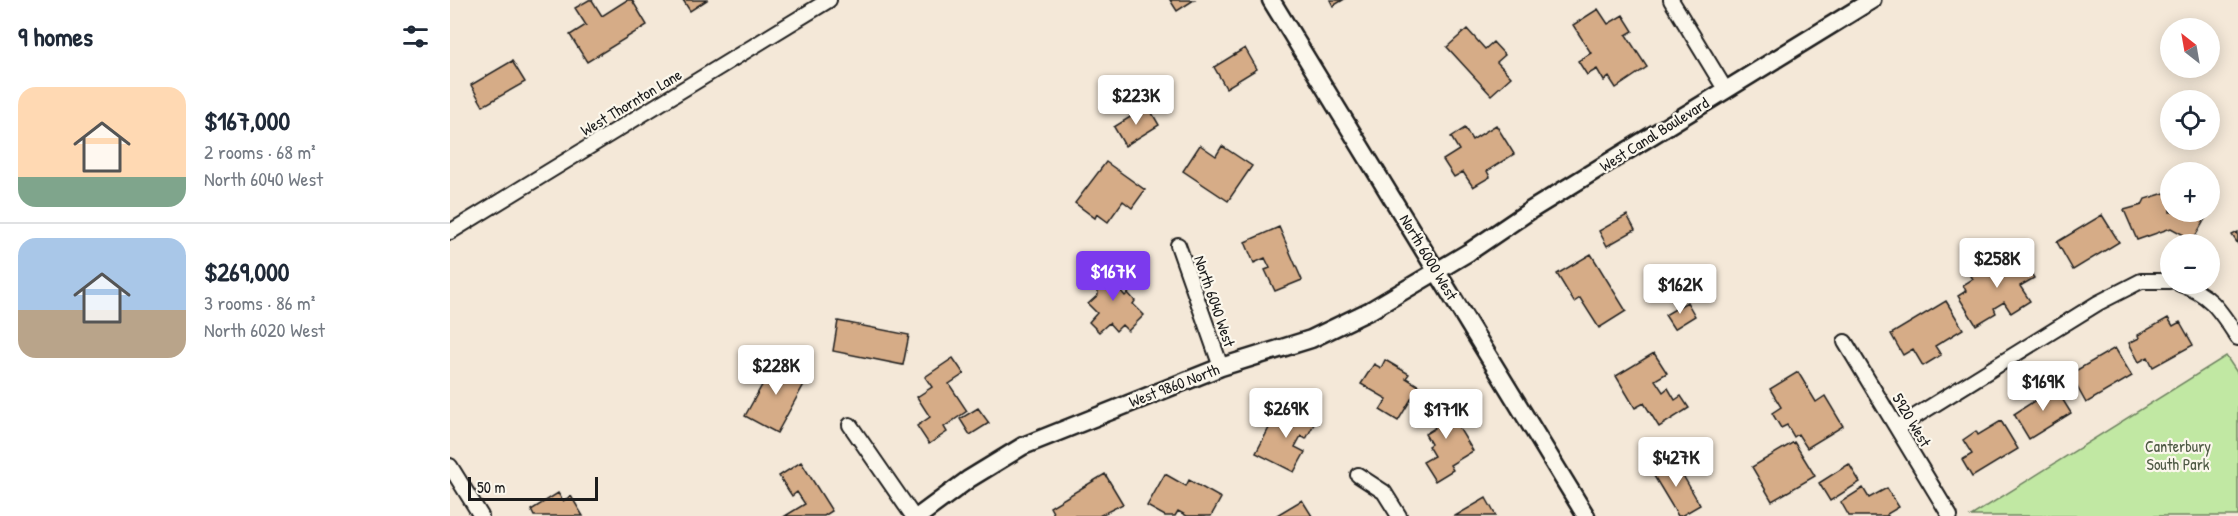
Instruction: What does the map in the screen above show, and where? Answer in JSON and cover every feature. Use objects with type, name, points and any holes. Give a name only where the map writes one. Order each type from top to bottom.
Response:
[{"type":"street","name":"West Thornton Lane","points":[[450,232],[829,0]]},
{"type":"street","name":"North 6000 West","points":[[1270,0],[1586,516]]},
{"type":"street","points":[[1671,0],[1725,89]]},
{"type":"street","name":"West Canal Boulevard","points":[[1437,270],[1725,89],[1872,0]]},
{"type":"street","name":"North 6040 West","points":[[1178,245],[1221,367]]},
{"type":"street","name":"West 9860 North","points":[[919,516],[969,479],[1023,446],[1221,367],[1311,339],[1371,310],[1437,270]]},
{"type":"street","points":[[1898,427],[2098,303],[2140,281],[2160,281]]},
{"type":"street","points":[[2202,294],[2217,307],[2238,338]]},
{"type":"street","name":"5920 West","points":[[1845,342],[1950,516]]},
{"type":"street","points":[[850,425],[914,516]]},
{"type":"street","points":[[450,466],[481,516]]},
{"type":"street","points":[[1358,475],[1384,492],[1399,516]]},
{"type":"green space","name":"Canterbury South Park","points":[[2226,356],[2238,374],[2238,516],[1971,516]]},
{"type":"building","points":[[592,0],[602,16],[627,0],[632,0],[647,25],[587,62],[570,35],[586,25],[575,8]]},
{"type":"building","points":[[683,0],[707,0],[690,11]]},
{"type":"building","points":[[1170,0],[1194,0],[1177,11]]},
{"type":"building","points":[[1330,0],[1343,0],[1333,6]]},
{"type":"building","points":[[1598,9],[1608,24],[1623,15],[1633,31],[1626,35],[1647,67],[1616,88],[1609,77],[1604,81],[1597,69],[1587,75],[1578,61],[1591,53],[1573,25]]},
{"type":"building","points":[[1467,29],[1485,49],[1493,42],[1505,55],[1497,62],[1511,77],[1491,95],[1447,47]]},
{"type":"building","points":[[1245,48],[1257,69],[1226,88],[1214,67]]},
{"type":"building","points":[[512,61],[525,82],[483,106],[471,85]]},
{"type":"building","points":[[1148,106],[1159,125],[1125,146],[1114,127]]},
{"type":"building","points":[[1496,125],[1514,154],[1487,171],[1490,177],[1473,187],[1463,172],[1454,177],[1443,160],[1459,150],[1451,137],[1465,128],[1472,140]]},
{"type":"building","points":[[1200,145],[1216,156],[1222,146],[1252,166],[1228,201],[1183,171]]},
{"type":"building","points":[[1106,162],[1145,190],[1132,208],[1123,201],[1108,222],[1097,214],[1095,218],[1075,203]]},
{"type":"building","points":[[2160,194],[2160,222],[2203,222],[2196,234],[2182,234],[2171,228],[2137,240],[2124,210],[2142,205],[2145,199]]},
{"type":"building","points":[[1627,215],[1635,230],[1607,246],[1599,231]]},
{"type":"building","points":[[2102,215],[2119,242],[2073,270],[2057,242]]},
{"type":"building","points":[[1279,227],[1302,280],[1275,291],[1265,270],[1270,268],[1265,258],[1254,263],[1245,242]]},
{"type":"building","points":[[2238,232],[2238,244],[2232,235]]},
{"type":"building","points":[[2018,252],[2034,278],[2020,286],[2030,301],[2011,313],[2004,302],[1994,308],[1996,313],[1976,325],[1958,296],[1966,291],[1963,285],[1973,279],[1971,276],[1986,266],[1988,270]]},
{"type":"building","points":[[1591,254],[1626,311],[1599,328],[1580,298],[1574,302],[1557,274]]},
{"type":"building","points":[[1118,263],[1119,289],[1125,296],[1128,293],[1135,301],[1133,304],[1144,315],[1128,331],[1122,325],[1116,331],[1109,323],[1099,332],[1089,322],[1097,313],[1088,304],[1098,295],[1097,264]]},
{"type":"building","points":[[1946,301],[1963,329],[1935,346],[1941,355],[1923,366],[1913,349],[1903,355],[1891,334]]},
{"type":"building","points":[[1687,302],[1695,316],[1674,329],[1665,315]]},
{"type":"building","points":[[2168,318],[2173,326],[2180,322],[2193,345],[2153,367],[2148,357],[2139,362],[2129,343],[2139,338],[2138,335]]},
{"type":"building","points":[[838,321],[909,335],[903,365],[833,351]]},
{"type":"building","points":[[2115,348],[2132,376],[2086,403],[2070,374]]},
{"type":"building","points":[[1654,353],[1667,373],[1655,380],[1663,392],[1668,388],[1675,400],[1681,396],[1689,408],[1659,427],[1644,403],[1635,408],[1616,376]]},
{"type":"building","points":[[953,358],[964,374],[949,384],[967,411],[944,427],[947,432],[929,444],[917,426],[930,417],[917,397],[932,387],[925,377]]},
{"type":"building","points":[[776,360],[808,377],[777,433],[745,416]]},
{"type":"building","points":[[1385,360],[1409,374],[1406,378],[1419,386],[1398,421],[1380,410],[1387,399],[1361,384],[1374,364],[1381,368]]},
{"type":"building","points":[[1798,372],[1816,402],[1825,396],[1843,426],[1807,448],[1798,434],[1794,437],[1787,425],[1781,428],[1772,413],[1781,407],[1770,389]]},
{"type":"building","points":[[2053,384],[2071,413],[2029,439],[2014,414],[2039,398],[2037,393]]},
{"type":"building","points":[[1457,398],[1465,410],[1453,418],[1473,451],[1450,465],[1453,470],[1435,481],[1423,462],[1434,456],[1425,434],[1435,428],[1428,416]]},
{"type":"building","points":[[1281,405],[1315,422],[1306,439],[1301,436],[1295,447],[1305,452],[1294,472],[1256,453]]},
{"type":"building","points":[[978,408],[989,423],[970,435],[960,419]]},
{"type":"building","points":[[2001,421],[2018,449],[1972,477],[1962,460],[1972,454],[1963,440],[1976,431],[1978,435]]},
{"type":"building","points":[[1794,442],[1815,476],[1772,501],[1752,467]]},
{"type":"building","points":[[1673,458],[1700,505],[1681,516],[1678,516],[1651,471]]},
{"type":"building","points":[[801,462],[832,511],[824,516],[785,516],[805,504],[797,492],[792,496],[779,476]]},
{"type":"building","points":[[1849,464],[1860,482],[1830,501],[1819,483]]},
{"type":"building","points":[[1105,474],[1123,504],[1099,516],[1055,516],[1050,507]]},
{"type":"building","points":[[1165,474],[1186,486],[1189,480],[1221,498],[1211,516],[1187,516],[1178,511],[1175,516],[1165,516],[1147,506]]},
{"type":"building","points":[[1863,488],[1869,498],[1887,488],[1899,507],[1887,514],[1888,516],[1849,516],[1841,502]]},
{"type":"building","points":[[558,493],[563,501],[571,496],[583,516],[534,516],[531,510]]},
{"type":"building","points":[[1486,498],[1496,516],[1455,516]]},
{"type":"building","points":[[1302,500],[1312,516],[1277,515]]}]
